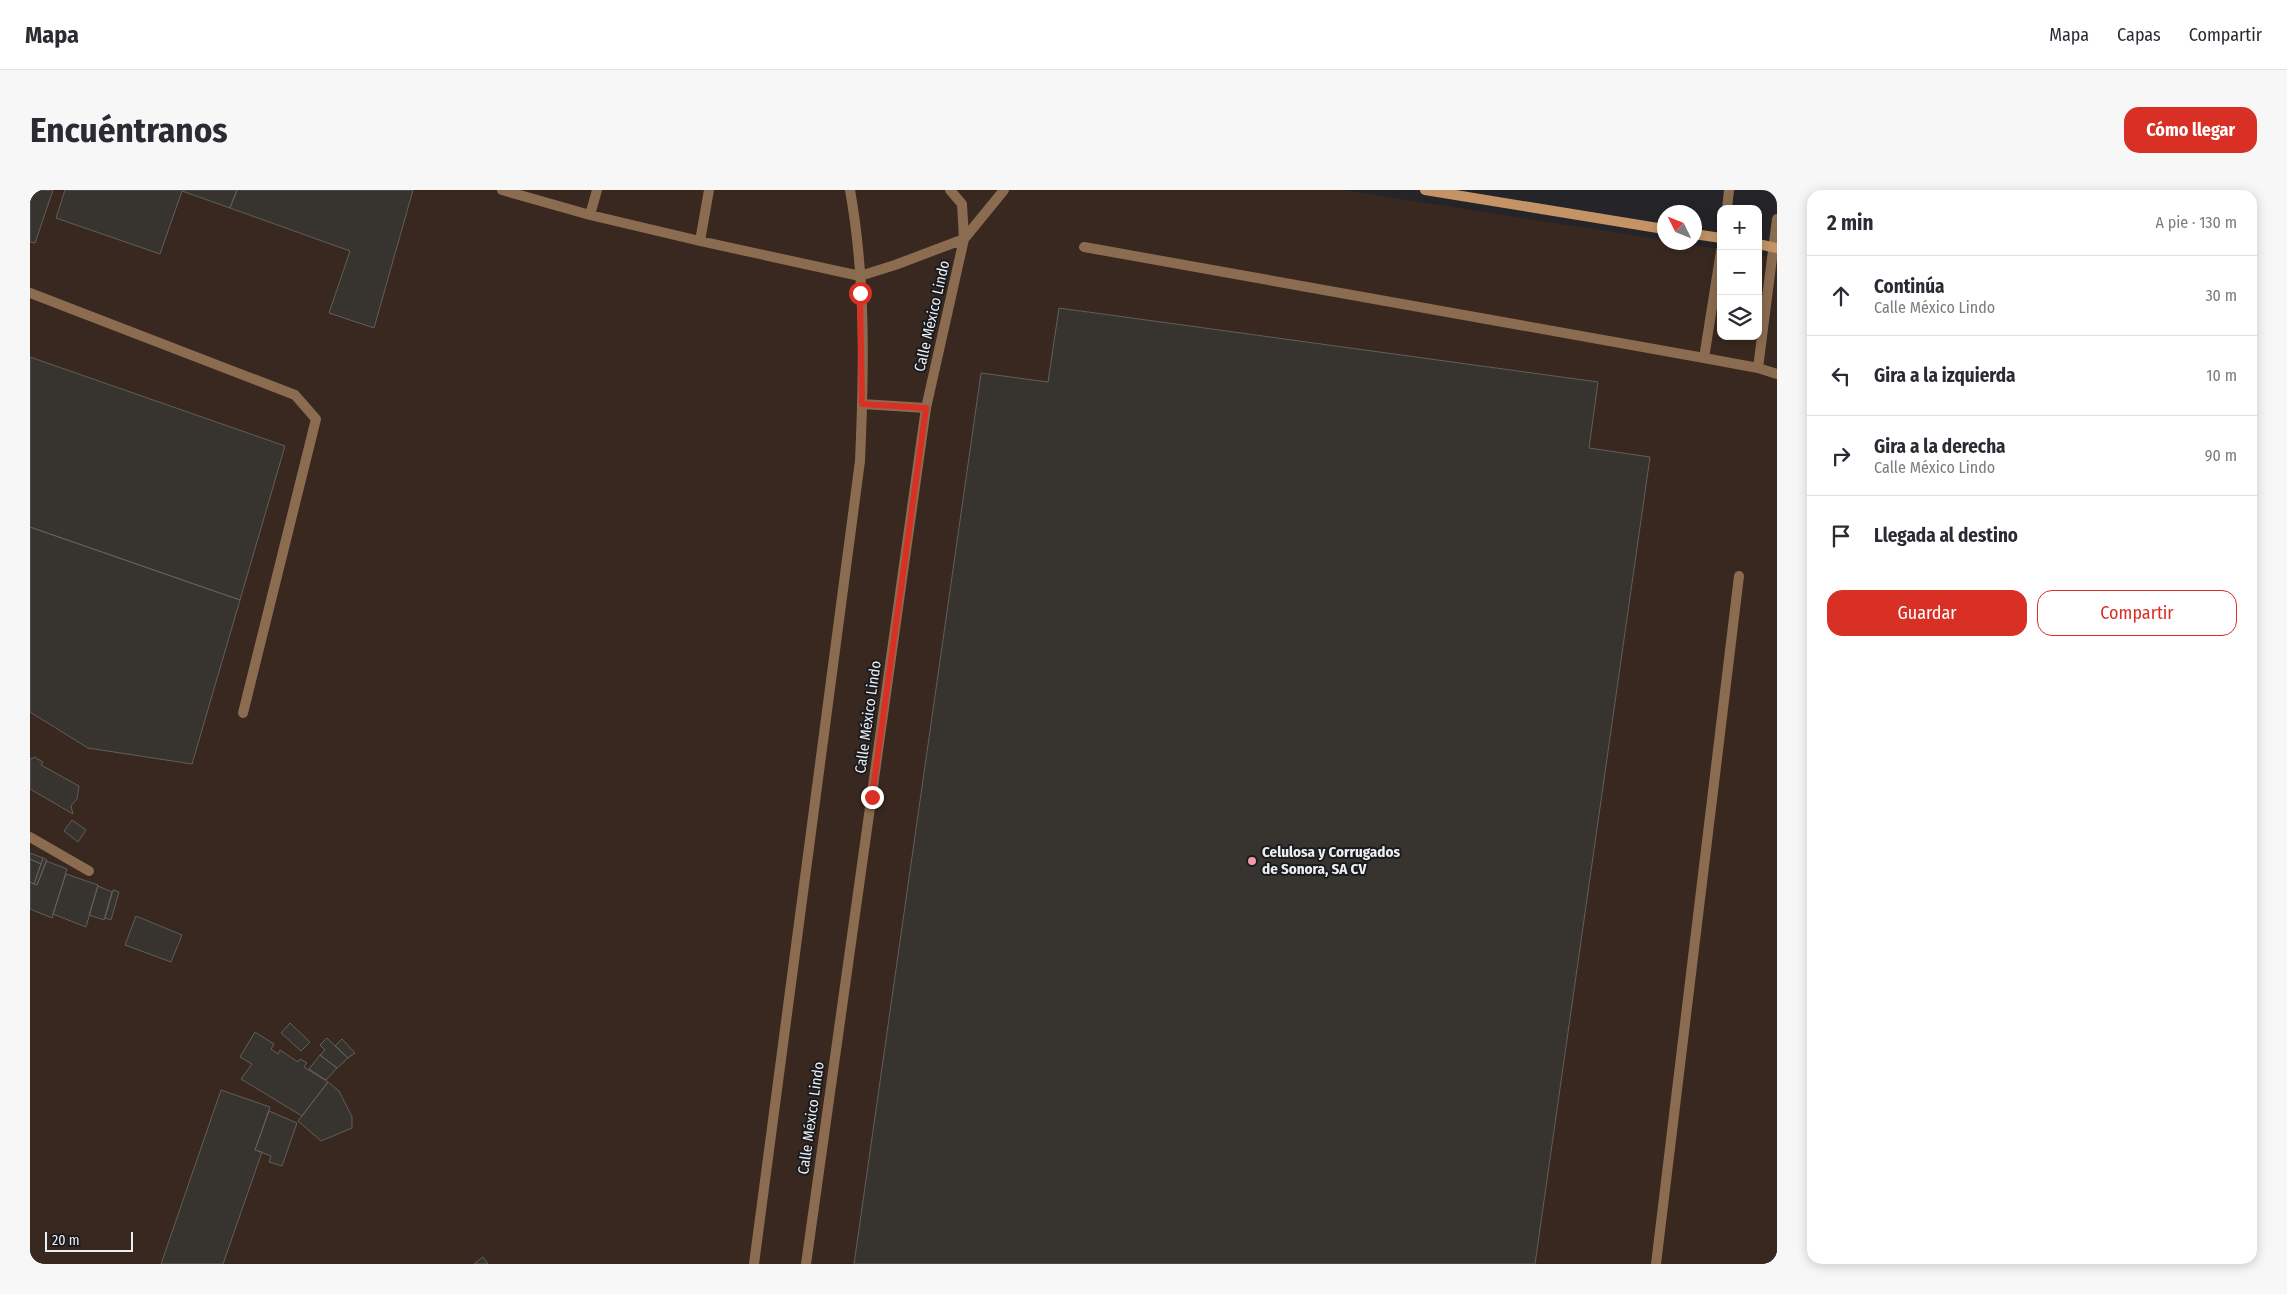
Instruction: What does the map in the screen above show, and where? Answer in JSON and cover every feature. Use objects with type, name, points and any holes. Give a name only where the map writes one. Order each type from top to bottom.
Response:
[{"type":"main road","points":[[1425,190],[1657,228]]},
{"type":"main road","points":[[1702,235],[1717,237]]},
{"type":"main road","points":[[1762,245],[1775,247]]},
{"type":"lane","points":[[502,190],[590,215],[860,276],[964,239],[962,204],[950,190]]},
{"type":"lane","points":[[590,215],[597,190]]},
{"type":"lane","points":[[700,241],[709,190]]},
{"type":"lane","points":[[754,1264],[860,461],[862,404],[860,276],[851,190]]},
{"type":"lane","name":"Calle México Lindo","points":[[806,1264],[926,408],[964,239],[1004,190]]},
{"type":"lane","points":[[1727,205],[1729,190]]},
{"type":"lane","points":[[1758,368],[1775,247],[1777,219]]},
{"type":"lane","points":[[1084,247],[1704,358],[1758,368],[1777,374]]},
{"type":"lane","points":[[1704,358],[1717,276]]},
{"type":"lane","points":[[30,292],[295,395],[316,419],[243,713]]},
{"type":"lane","points":[[862,404],[926,408]]},
{"type":"lane","points":[[1656,1264],[1739,576]]},
{"type":"lane","points":[[30,838],[89,871]]},
{"type":"shaded area","points":[[30,190],[1343,190],[1657,239],[1657,250],[1702,250],[1702,246],[1717,248],[1717,340],[1762,340],[1762,256],[1777,258],[1777,1264],[30,1264]]},
{"type":"building","points":[[30,190],[53,190],[35,243],[30,242]]},
{"type":"building","points":[[65,190],[237,190],[230,208],[182,191],[160,254],[56,218]]},
{"type":"building","points":[[237,190],[413,190],[374,328],[329,313],[350,251],[230,208]]},
{"type":"building","name":"Celulosa y Corrugados de Sonora, SA CV","points":[[1059,308],[1598,382],[1589,448],[1650,457],[1535,1264],[854,1264],[981,373],[1048,382]]},
{"type":"building","points":[[30,357],[285,446],[240,600],[30,527]]},
{"type":"building","points":[[30,527],[240,600],[192,764],[88,748],[30,712]]},
{"type":"building","points":[[34,757],[43,762],[41,765],[79,786],[77,799],[71,806],[73,814],[30,789],[30,758]]},
{"type":"building","points":[[72,820],[86,830],[78,842],[64,831]]},
{"type":"building","points":[[30,853],[43,858],[41,864],[30,859]]},
{"type":"building","points":[[43,858],[47,860],[37,885],[34,884]]},
{"type":"building","points":[[30,859],[41,864],[34,884],[30,882]]},
{"type":"building","points":[[46,861],[67,869],[52,918],[30,909],[30,882],[37,885]]},
{"type":"building","points":[[66,874],[98,885],[86,927],[53,914]]},
{"type":"building","points":[[98,886],[112,892],[104,920],[89,915]]},
{"type":"building","points":[[113,890],[119,892],[111,920],[105,918]]},
{"type":"building","points":[[136,916],[182,935],[171,962],[125,945]]},
{"type":"building","points":[[290,1023],[310,1042],[301,1051],[281,1033]]},
{"type":"building","points":[[255,1032],[274,1044],[271,1049],[278,1054],[280,1050],[298,1062],[300,1059],[307,1063],[304,1067],[328,1082],[302,1116],[241,1079],[252,1064],[240,1057]]},
{"type":"building","points":[[327,1038],[348,1058],[337,1068],[320,1055],[325,1050],[320,1045]]},
{"type":"building","points":[[342,1039],[355,1053],[348,1058],[335,1046]]},
{"type":"building","points":[[320,1055],[337,1068],[326,1080],[309,1069]]},
{"type":"building","points":[[328,1082],[339,1091],[352,1117],[352,1128],[321,1141],[298,1121]]},
{"type":"building","points":[[221,1090],[270,1107],[255,1150],[262,1152],[223,1264],[161,1264]]},
{"type":"building","points":[[269,1111],[297,1123],[282,1166],[269,1162],[271,1156],[255,1150]]},
{"type":"building","points":[[483,1257],[488,1264],[474,1264]]},
{"type":"place","name":"Celulosa y Corrugados de Sonora, SA CV","points":[[1252,861]]},
{"type":"route","points":[[860,293],[862,404],[926,408],[872,797]]}]
